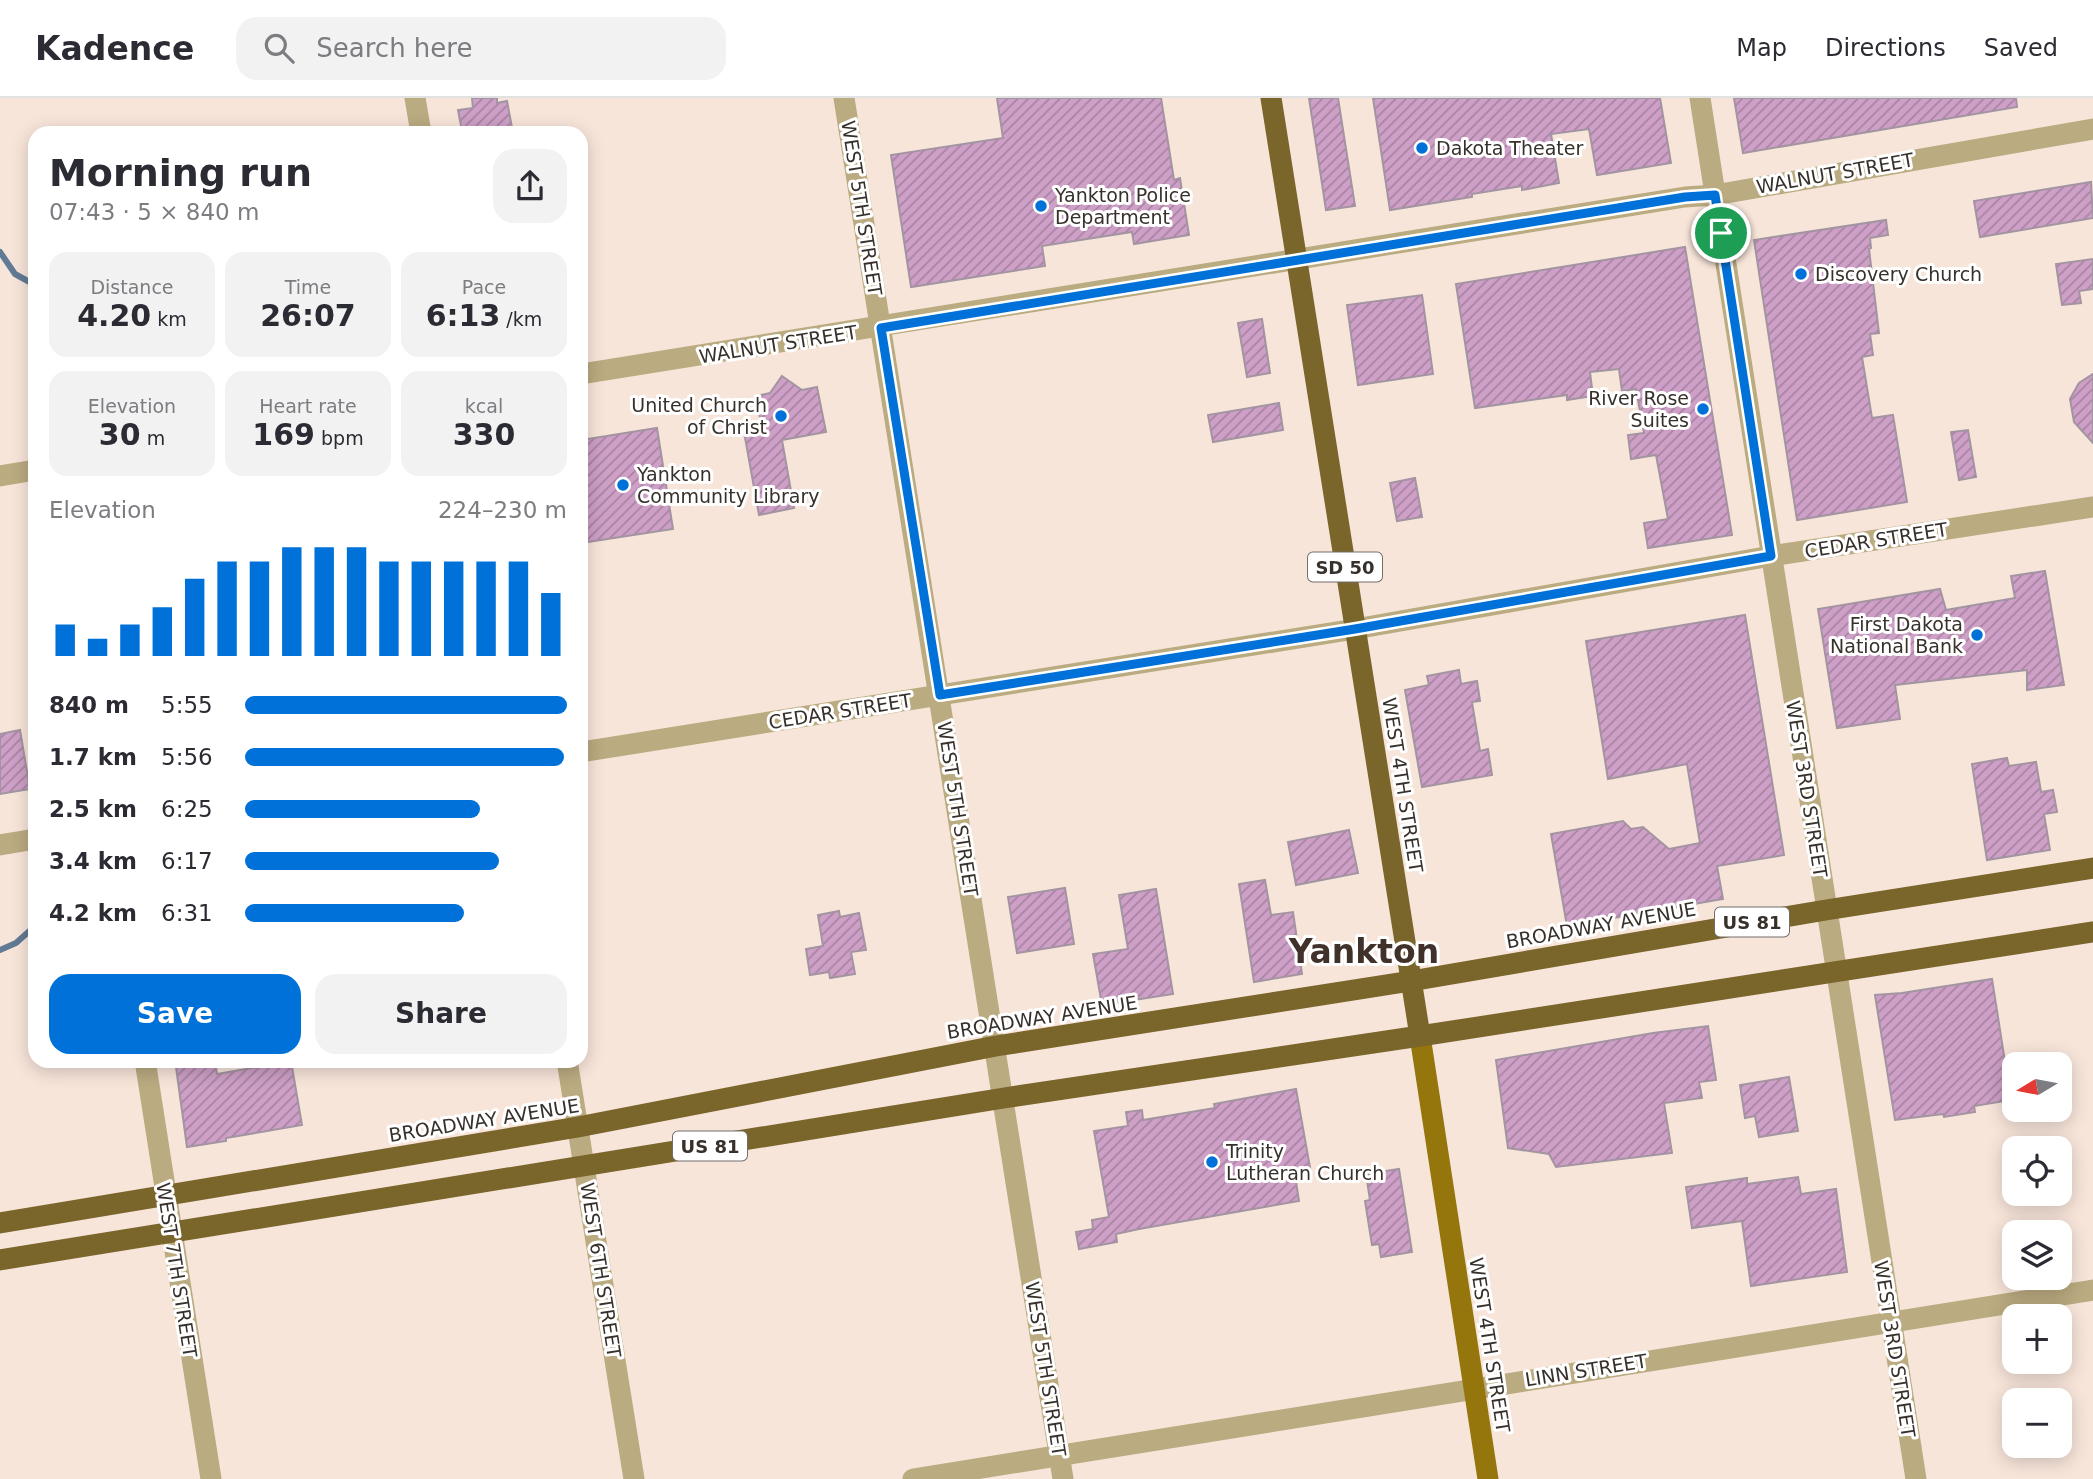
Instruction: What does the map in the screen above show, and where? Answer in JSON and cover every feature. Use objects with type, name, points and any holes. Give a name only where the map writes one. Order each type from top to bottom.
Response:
[{"type":"highway","name":"WEST 4TH STREET","points":[[1271,98],[1420,1036]]},
{"type":"highway","name":"BROADWAY AVENUE","points":[[0,1223],[578,1128],[996,1046],[1411,981],[1826,910],[2093,868]]},
{"type":"highway","name":"US 81","points":[[0,1260],[1004,1098],[2093,932]]},
{"type":"main road","name":"WEST 4TH STREET","points":[[1420,1036],[1489,1479]]},
{"type":"street","points":[[415,98],[420,126]]},
{"type":"street","name":"WEST 5TH STREET","points":[[844,98],[1063,1479]]},
{"type":"street","name":"WEST 3RD STREET","points":[[1700,98],[1916,1479]]},
{"type":"street","name":"WALNUT STREET","points":[[588,373],[1685,197],[1715,195],[2093,129]]},
{"type":"street","points":[[0,476],[28,471]]},
{"type":"street","name":"CEDAR STREET","points":[[588,751],[1355,629],[1771,556],[2093,507]]},
{"type":"street","points":[[0,845],[28,840]]},
{"type":"street","name":"WEST 7TH STREET","points":[[146,1068],[211,1479]]},
{"type":"street","name":"WEST 6TH STREET","points":[[569,1068],[634,1479]]},
{"type":"street","name":"LINN STREET","points":[[913,1479],[2093,1290]]},
{"type":"building","points":[[472,98],[497,98],[497,103],[507,101],[512,126],[461,126],[458,110],[473,108]]},
{"type":"building","name":"Yankton Police Department","points":[[997,98],[1161,98],[1174,180],[1180,178],[1189,235],[1134,244],[1132,232],[1042,246],[1045,266],[911,287],[891,155],[1003,138]]},
{"type":"building","points":[[1309,98],[1338,98],[1355,206],[1326,210]]},
{"type":"building","points":[[1373,98],[1660,98],[1671,163],[1597,175],[1589,129],[1551,134],[1559,183],[1522,190],[1522,186],[1390,210]]},
{"type":"building","points":[[1734,98],[2016,98],[2017,107],[1743,153]]},
{"type":"building","points":[[2091,182],[2093,218],[1980,237],[1974,201]]},
{"type":"building","points":[[1886,220],[1888,235],[1870,238],[1879,333],[1870,334],[1873,355],[1862,357],[1872,418],[1893,415],[1907,502],[1797,520],[1754,240]]},
{"type":"building","points":[[1685,247],[1732,535],[1648,548],[1644,523],[1668,519],[1656,455],[1631,459],[1628,435],[1644,433],[1636,389],[1622,391],[1619,369],[1590,372],[1593,396],[1567,400],[1567,395],[1475,408],[1456,284]]},
{"type":"building","points":[[2093,259],[2093,289],[2079,291],[2081,303],[2062,305],[2056,264]]},
{"type":"building","points":[[1422,295],[1433,374],[1358,385],[1347,305]]},
{"type":"building","points":[[1262,319],[1270,373],[1247,377],[1238,323]]},
{"type":"building","points":[[2093,374],[2093,443],[2074,422],[2070,399],[2079,383]]},
{"type":"building","points":[[782,376],[802,390],[817,387],[826,432],[782,440],[794,508],[759,515],[744,432],[762,429],[756,396],[770,393]]},
{"type":"building","points":[[1279,403],[1283,430],[1213,442],[1208,415]]},
{"type":"building","name":"Yankton Community Library","points":[[657,428],[673,529],[588,542],[588,439]]},
{"type":"building","points":[[1968,430],[1976,477],[1959,480],[1951,432]]},
{"type":"building","points":[[1415,478],[1422,517],[1397,521],[1390,483]]},
{"type":"building","points":[[2045,571],[2064,685],[2027,690],[2027,670],[1895,685],[1900,719],[1837,728],[1818,609],[1940,589],[1946,610],[2015,598],[2011,576]]},
{"type":"building","points":[[1745,615],[1784,855],[1717,866],[1723,899],[1567,926],[1551,834],[1623,821],[1631,829],[1643,827],[1669,849],[1700,843],[1687,764],[1608,779],[1586,641]]},
{"type":"building","points":[[1459,670],[1461,684],[1477,681],[1480,701],[1472,702],[1480,751],[1488,749],[1492,775],[1422,787],[1405,690],[1429,685],[1427,676]]},
{"type":"building","points":[[20,730],[28,789],[0,794],[0,734]]},
{"type":"building","points":[[2007,758],[2009,766],[2036,762],[2041,792],[2053,790],[2057,812],[2044,814],[2050,850],[1987,860],[1972,764]]},
{"type":"building","points":[[1349,830],[1358,873],[1296,885],[1288,842]]},
{"type":"building","points":[[1265,880],[1271,915],[1293,912],[1302,974],[1254,982],[1239,884]]},
{"type":"building","points":[[1065,888],[1074,944],[1017,953],[1008,897]]},
{"type":"building","points":[[1156,889],[1173,994],[1102,1005],[1093,954],[1128,949],[1119,895]]},
{"type":"building","points":[[839,911],[840,917],[859,913],[866,950],[851,952],[855,974],[830,978],[829,972],[810,975],[806,949],[823,946],[818,915]]},
{"type":"building","points":[[1992,979],[2003,1052],[2002,1101],[1974,1106],[1975,1112],[1895,1120],[1875,995]]},
{"type":"building","points":[[1708,1026],[1716,1080],[1699,1082],[1702,1098],[1664,1103],[1672,1153],[1556,1167],[1549,1154],[1508,1148],[1496,1060]]},
{"type":"building","points":[[176,1068],[216,1068],[217,1074],[251,1068],[292,1068],[302,1125],[187,1147]]},
{"type":"building","points":[[1789,1077],[1798,1131],[1759,1137],[1755,1116],[1745,1118],[1740,1085]]},
{"type":"building","points":[[1296,1089],[1311,1173],[1295,1175],[1299,1201],[1116,1234],[1117,1242],[1079,1249],[1076,1232],[1093,1229],[1092,1220],[1109,1217],[1094,1131],[1128,1126],[1126,1112],[1142,1110],[1143,1120],[1215,1108],[1214,1104]]},
{"type":"building","points":[[1399,1169],[1412,1252],[1381,1257],[1379,1244],[1372,1245],[1365,1201],[1370,1200],[1366,1174]]},
{"type":"building","points":[[1798,1177],[1801,1194],[1836,1189],[1847,1272],[1751,1286],[1742,1221],[1692,1228],[1686,1187],[1747,1178],[1747,1184]]},
{"type":"waterway","points":[[0,252],[15,274],[28,281]]},
{"type":"waterway","points":[[0,950],[16,943],[28,932]]},
{"type":"place","name":"Dakota Theater","points":[[1422,148]]},
{"type":"place","name":"Yankton Police Department","points":[[1041,206]]},
{"type":"place","name":"Discovery Church","points":[[1801,274]]},
{"type":"place","name":"River Rose Suites","points":[[1703,409]]},
{"type":"place","name":"United Church of Christ","points":[[781,416]]},
{"type":"place","name":"Yankton Community Library","points":[[623,485]]},
{"type":"place","name":"First Dakota National Bank","points":[[1977,635]]},
{"type":"place","name":"Trinity Lutheran Church","points":[[1212,1162]]},
{"type":"district","name":"Yankton","points":[[1364,951]]},
{"type":"route","points":[[1715,195],[1721,233],[1771,556],[1355,629],[940,695],[881,328],[1685,197],[1715,195]]}]
